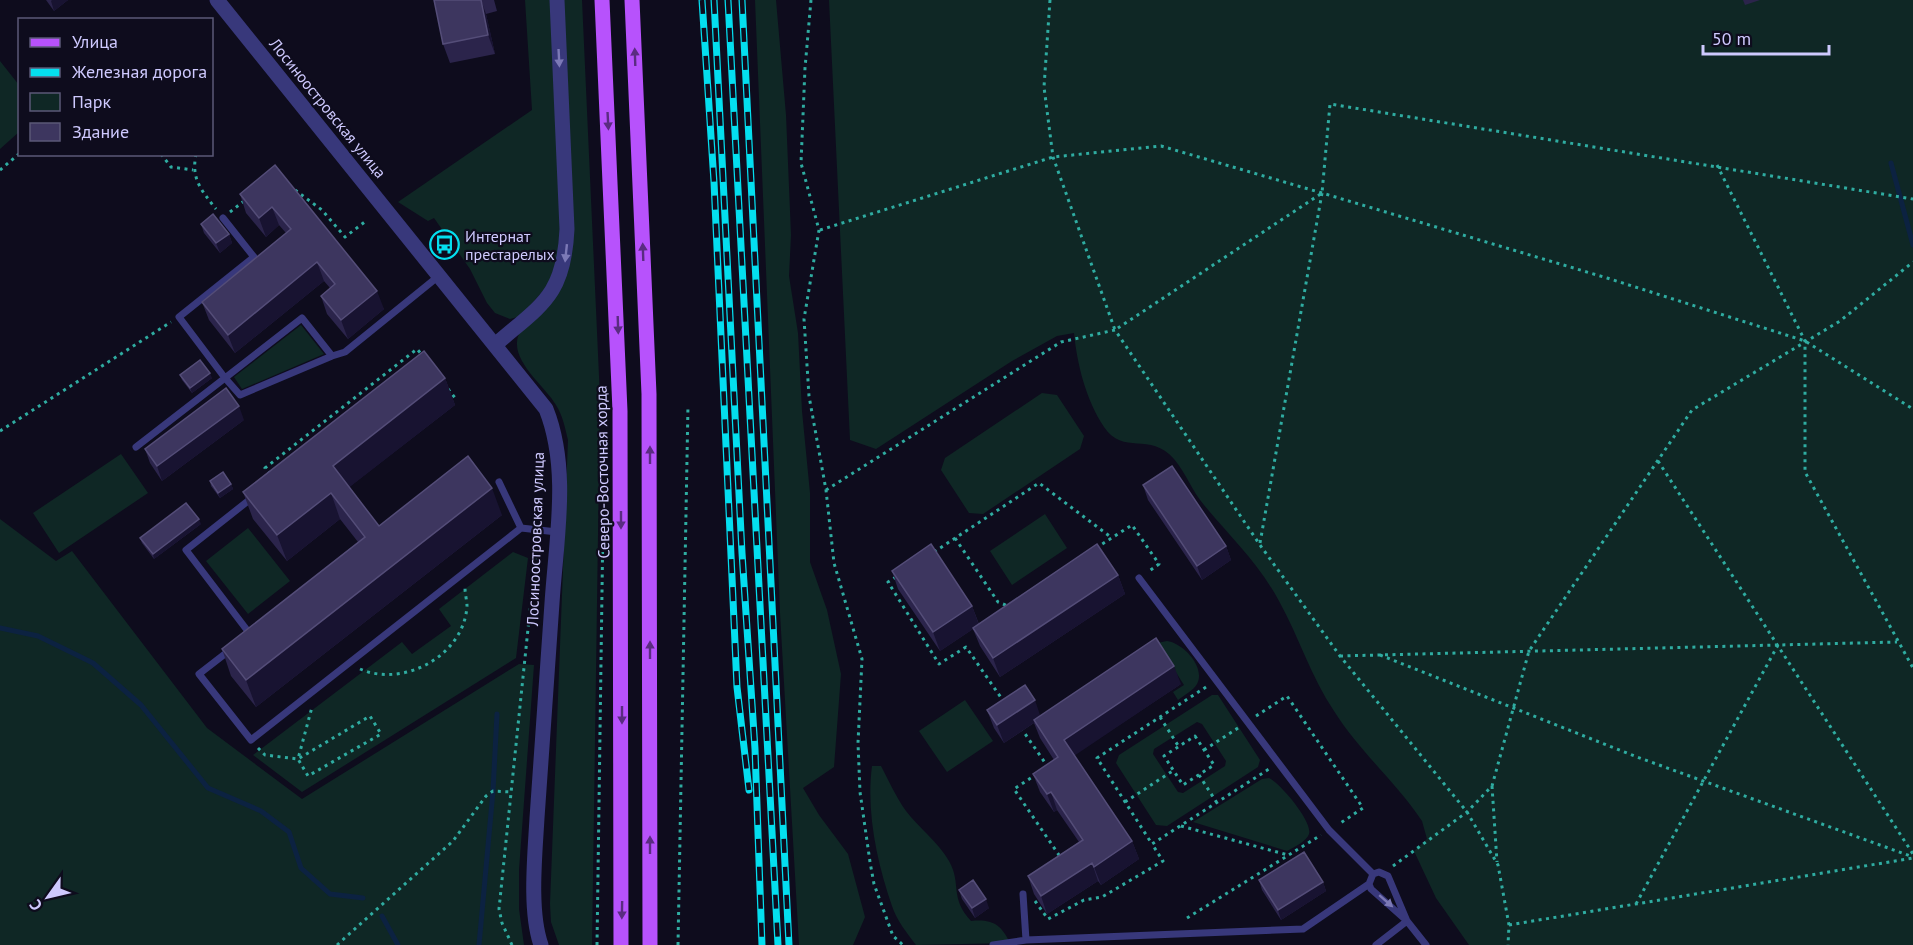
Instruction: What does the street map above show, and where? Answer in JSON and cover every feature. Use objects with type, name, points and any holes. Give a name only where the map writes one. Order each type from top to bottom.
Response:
[{"type":"main road","name":"Северо-Восточная хорда","points":[[602,0],[620,411],[621,945]]},
{"type":"main road","points":[[632,0],[649,394],[650,945]]},
{"type":"street","name":"Лосиноостровская улица","points":[[217,0],[440,275],[546,410],[555,432],[560,459],[536,840],[536,903],[541,945]]},
{"type":"street","points":[[495,345],[541,306],[551,293],[564,266],[567,229],[557,0]]},
{"type":"lane","points":[[223,218],[254,257],[178,317],[240,395],[345,352],[440,275]]},
{"type":"lane","points":[[136,447],[302,318],[332,356]]},
{"type":"lane","points":[[243,640],[251,634],[186,550],[275,481]]},
{"type":"lane","points":[[499,482],[521,528]]},
{"type":"lane","points":[[234,647],[199,674],[250,740],[521,528],[556,532]]},
{"type":"lane","points":[[1139,578],[1329,830],[1373,874]]},
{"type":"lane","points":[[1373,874],[1384,873],[1388,876],[1407,921]]},
{"type":"lane","points":[[993,945],[1026,940],[1303,929],[1369,884],[1373,874]]},
{"type":"lane","points":[[1369,884],[1371,889],[1407,921],[1426,945]]},
{"type":"lane","points":[[1023,894],[1026,940]]},
{"type":"lane","points":[[1376,945],[1407,921]]},
{"type":"path","points":[[811,0],[805,68],[801,163],[819,230],[804,319],[809,396],[826,490],[834,563],[862,659],[858,743],[860,792],[870,862],[874,885],[893,936],[903,945]]},
{"type":"path","points":[[1050,0],[1044,87],[1053,157],[1115,330],[1260,545],[1340,656],[1467,812],[1497,865]]},
{"type":"path","points":[[1260,545],[1322,193],[1330,104],[1913,198]]},
{"type":"path","points":[[819,230],[1053,157],[1161,146],[1607,278],[1805,341],[1913,409]]},
{"type":"path","points":[[0,170],[18,155]]},
{"type":"path","points":[[163,156],[171,167],[193,170]]},
{"type":"path","points":[[196,156],[193,170],[201,190],[223,218],[249,197]]},
{"type":"path","points":[[1717,165],[1805,341],[1805,472],[1913,668]]},
{"type":"path","points":[[294,190],[322,210],[345,237],[366,221]]},
{"type":"path","points":[[826,490],[1060,342],[1115,330],[1322,193]]},
{"type":"path","points":[[1508,945],[1509,925],[1497,865],[1492,786],[1529,651],[1692,411],[1840,321],[1913,262]]},
{"type":"path","points":[[0,431],[178,317]]},
{"type":"path","points":[[275,481],[265,468],[417,349],[423,357]]},
{"type":"path","points":[[443,382],[456,399]]},
{"type":"path","points":[[678,945],[688,405]]},
{"type":"path","points":[[1658,461],[1913,856]]},
{"type":"path","points":[[926,557],[1039,483],[1112,538]]},
{"type":"path","points":[[597,945],[603,518]]},
{"type":"path","points":[[1093,550],[1132,525],[1159,564],[1139,578]]},
{"type":"path","points":[[512,945],[502,923],[499,909],[538,531]]},
{"type":"path","points":[[955,538],[998,602],[1009,607]]},
{"type":"path","points":[[348,664],[369,673],[395,675],[420,669],[443,654],[459,633],[467,607],[463,574]]},
{"type":"path","points":[[897,576],[888,582],[939,664],[966,646],[1010,712]]},
{"type":"path","points":[[1340,656],[1897,642]]},
{"type":"path","points":[[1635,904],[1778,645]]},
{"type":"path","points":[[1380,655],[1513,709],[1703,781],[1913,856]]},
{"type":"path","points":[[1023,894],[1028,890],[1048,919],[1084,900],[1102,897],[1163,861],[1097,758],[1216,681]]},
{"type":"path","points":[[250,740],[265,755],[298,759],[370,716],[381,734],[308,776],[298,759],[318,687]]},
{"type":"path","points":[[1187,918],[1363,808],[1287,696],[1204,750]]},
{"type":"path","points":[[1160,717],[1179,747]]},
{"type":"path","points":[[1016,721],[1048,767],[1014,789],[1065,865]]},
{"type":"path","points":[[1195,736],[1214,765],[1183,785],[1164,756],[1179,747],[1195,736]]},
{"type":"path","points":[[1152,844],[1278,763]]},
{"type":"path","points":[[1125,802],[1174,770]]},
{"type":"path","points":[[1199,775],[1217,803]]},
{"type":"path","points":[[1384,873],[1467,812],[1492,786]]},
{"type":"path","points":[[337,945],[453,841],[486,796],[493,791],[512,792]]},
{"type":"path","points":[[1181,826],[1288,855]]},
{"type":"path","points":[[1509,925],[1913,856]]},
{"type":"green space","points":[[525,0],[553,0],[562,229],[555,277],[521,316],[510,319],[495,313],[487,303],[470,269],[434,218],[428,221],[398,202],[532,110]]},
{"type":"green space","points":[[562,0],[582,0],[600,398],[592,945],[559,945],[551,922],[550,904],[568,440],[558,409],[522,360],[517,340],[521,330],[536,311],[564,281]]},
{"type":"green space","points":[[755,0],[776,0],[786,115],[791,235],[789,276],[798,333],[802,411],[810,493],[810,562],[827,610],[841,674],[834,767],[803,788],[819,815],[848,854],[865,917],[853,945],[799,945],[780,613]]},
{"type":"green space","points":[[829,0],[1913,0],[1913,945],[1469,945],[1436,898],[1414,851],[1427,839],[1422,821],[1344,726],[1319,685],[1271,587],[1253,562],[1200,500],[1174,459],[1156,446],[1128,442],[1111,436],[1104,427],[1083,382],[1074,333],[1057,336],[1012,361],[876,449],[850,440]]},
{"type":"green space","points":[[0,61],[18,84],[18,133],[0,149]]},
{"type":"green space","points":[[301,325],[324,354],[242,389],[234,377]]},
{"type":"green space","points":[[1042,393],[1057,395],[1084,436],[1080,449],[983,514],[969,513],[941,470],[945,458]]},
{"type":"green space","points":[[121,454],[148,493],[59,553],[33,513]]},
{"type":"green space","points":[[1045,514],[1067,548],[1012,585],[990,551]]},
{"type":"green space","points":[[0,519],[56,561],[72,551],[207,728],[302,799],[519,664],[534,665],[519,870],[519,909],[524,945],[0,945]]},
{"type":"green space","points":[[248,528],[290,581],[248,614],[206,561]]},
{"type":"green space","points":[[513,552],[528,558],[516,658],[302,792],[253,755],[402,642],[412,654],[451,626],[439,609]]},
{"type":"green space","points":[[1167,641],[1186,651],[1196,663],[1198,670],[1197,684],[1178,700],[1173,692],[1184,685],[1157,643]]},
{"type":"green space","points":[[1212,695],[1218,695],[1260,760],[1258,767],[1167,826],[1156,825],[1116,763],[1119,755]],"holes":[[[1197,722],[1202,724],[1226,761],[1225,766],[1183,793],[1178,792],[1153,754],[1154,749]]]},
{"type":"green space","points":[[965,700],[993,741],[947,772],[919,731]]},
{"type":"green space","points":[[872,766],[881,766],[906,811],[949,861],[955,877],[960,905],[971,921],[995,924],[1003,931],[1010,943],[916,945],[902,927],[894,911],[882,872],[874,837],[870,801]]},
{"type":"green space","points":[[1269,778],[1288,795],[1301,812],[1309,828],[1306,839],[1297,846],[1287,851],[1193,822],[1262,779]]},
{"type":"building","points":[[434,0],[481,0],[488,35],[443,44]]},
{"type":"building","points":[[275,165],[377,291],[341,320],[321,296],[335,284],[317,262],[228,335],[202,302],[291,229],[272,207],[259,218],[240,194]]},
{"type":"building","points":[[213,214],[229,234],[216,243],[201,224]]},
{"type":"building","points":[[424,351],[445,378],[333,466],[379,526],[468,456],[492,488],[246,680],[222,649],[365,537],[331,493],[277,535],[243,492]]},
{"type":"building","points":[[200,360],[210,373],[190,388],[180,375]]},
{"type":"building","points":[[226,388],[239,406],[157,466],[145,449]]},
{"type":"building","points":[[1172,466],[1226,546],[1197,566],[1143,485]]},
{"type":"building","points":[[223,472],[231,484],[218,493],[210,481]]},
{"type":"building","points":[[186,503],[199,519],[153,554],[140,538]]},
{"type":"building","points":[[931,544],[972,606],[933,632],[892,571]]},
{"type":"building","points":[[1097,544],[1118,575],[993,658],[973,628]]},
{"type":"building","points":[[1156,638],[1174,666],[1064,740],[1132,841],[1094,867],[1092,863],[1041,896],[1028,876],[1083,840],[1051,792],[1047,794],[1033,774],[1058,757],[1034,720]]},
{"type":"building","points":[[1025,685],[1035,700],[997,725],[987,710]]},
{"type":"building","points":[[1304,852],[1323,882],[1278,910],[1259,880]]},
{"type":"building","points":[[973,880],[986,899],[972,908],[959,890]]},
{"type":"waterway","points":[[1891,163],[1913,245]]},
{"type":"waterway","points":[[0,628],[38,636],[93,663],[141,705],[208,788],[261,811],[289,832],[301,868],[330,894],[363,898]]},
{"type":"waterway","points":[[479,945],[493,791],[497,714]]},
{"type":"waterway","points":[[382,916],[398,945]]},
{"type":"railway","points":[[702,0],[714,182],[737,687],[749,790]]},
{"type":"railway","points":[[714,0],[742,553],[755,749],[762,945]]},
{"type":"railway","points":[[728,0],[778,945]]},
{"type":"railway","points":[[742,0],[789,945]]},
{"type":"place","name":"Интернат престарелых","points":[[444,245]]}]
